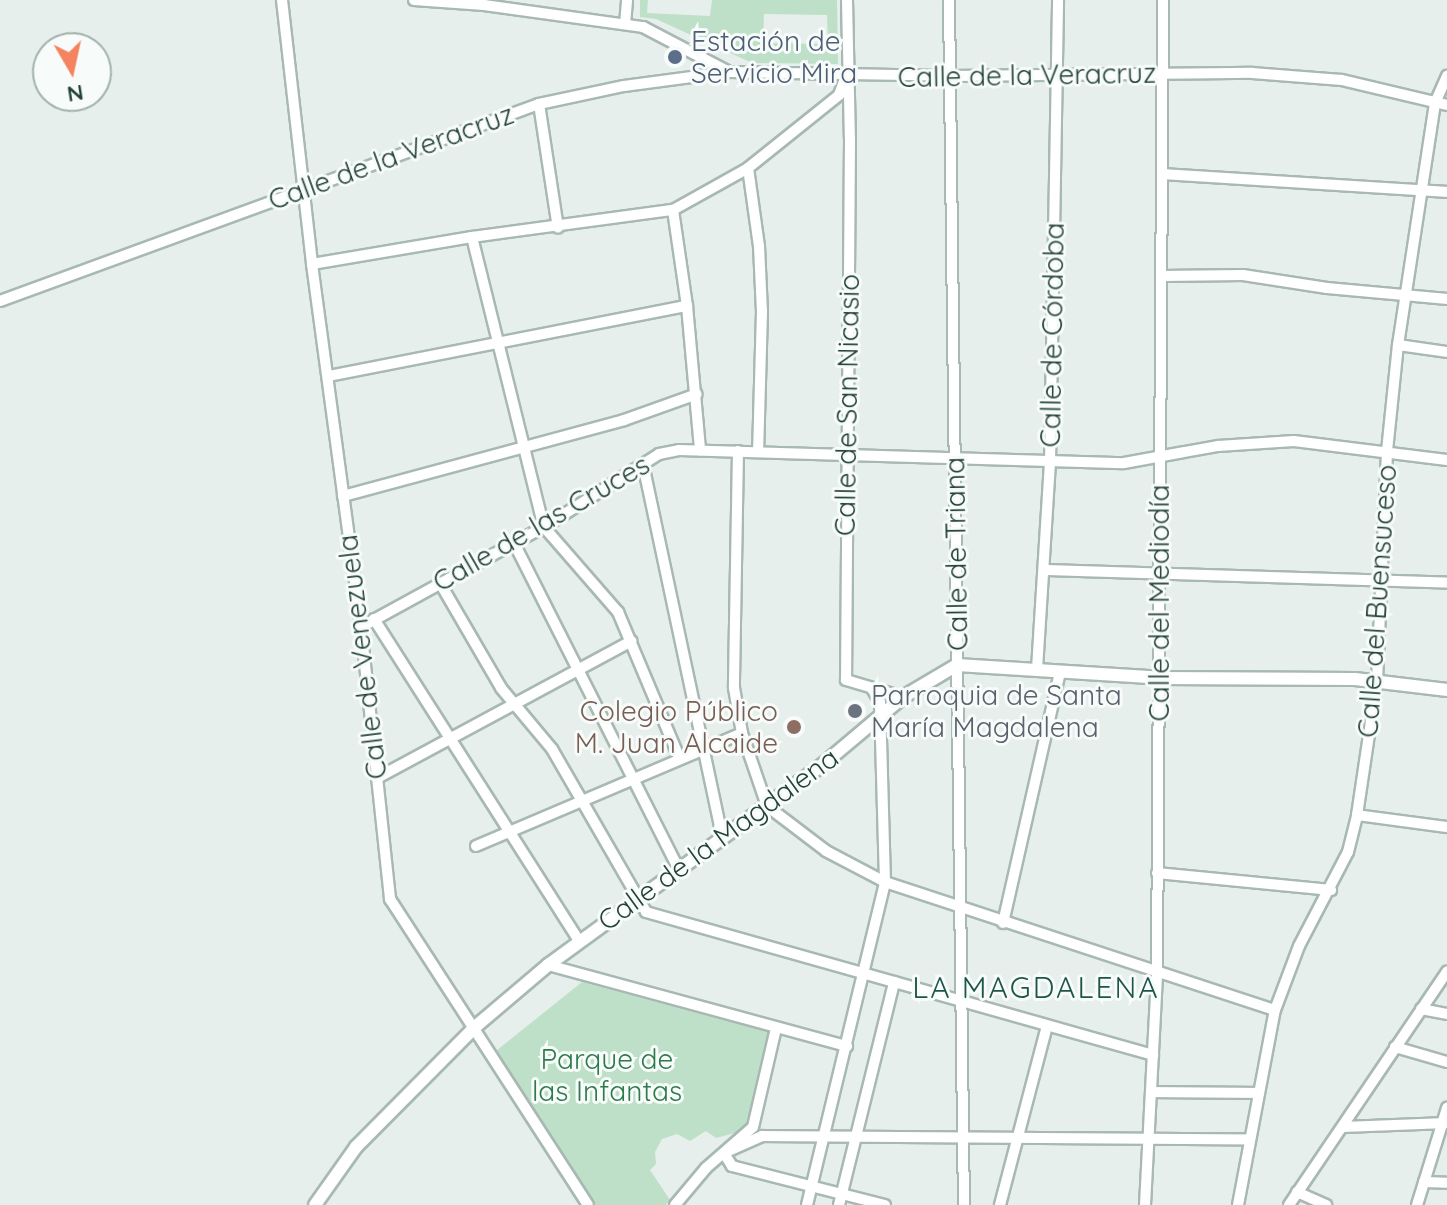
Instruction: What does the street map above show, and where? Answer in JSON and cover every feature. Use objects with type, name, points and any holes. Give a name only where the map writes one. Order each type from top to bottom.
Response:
[{"type":"street","name":"Calle de Venezuela","points":[[282,0],[312,264],[361,627],[390,899],[588,1205]]},
{"type":"street","points":[[414,0],[484,5],[643,27],[729,72]]},
{"type":"street","points":[[625,24],[627,0]]},
{"type":"street","points":[[312,264],[472,237],[558,228],[673,210],[748,168],[844,98],[847,0]]},
{"type":"street","name":"Calle de Triana","points":[[949,0],[964,1205]]},
{"type":"street","name":"Calle de Córdoba","points":[[1037,669],[1050,463],[1058,0]]},
{"type":"street","name":"Calle del Mediodía","points":[[1145,1205],[1157,974],[1163,0]]},
{"type":"street","name":"Calle de la Veracruz","points":[[0,301],[539,104],[624,86],[729,72],[846,76],[1252,73],[1342,80],[1386,88],[1447,105]]},
{"type":"street","name":"Calle del Buensuceso","points":[[1238,1205],[1275,1010],[1299,946],[1331,890],[1348,852],[1357,815],[1377,681],[1387,451],[1398,345],[1435,103],[1447,76]]},
{"type":"street","name":"Calle de San Nicasio","points":[[844,98],[846,680],[872,688]]},
{"type":"street","points":[[539,104],[558,228]]},
{"type":"street","points":[[748,168],[759,246],[762,311],[758,452]]},
{"type":"street","points":[[1163,174],[1447,192]]},
{"type":"street","points":[[673,210],[697,394],[700,450]]},
{"type":"street","points":[[472,237],[544,527],[618,612],[679,757]]},
{"type":"street","points":[[1162,276],[1243,275],[1447,299]]},
{"type":"street","points":[[329,376],[687,306]]},
{"type":"street","points":[[1398,345],[1447,352]]},
{"type":"street","points":[[343,496],[624,420],[697,394]]},
{"type":"street","name":"Calle de las Cruces","points":[[361,627],[544,527],[659,454],[700,450],[1124,463],[1159,454],[1294,441],[1447,460]]},
{"type":"street","points":[[738,451],[734,688],[742,733],[767,806],[826,851],[885,882],[1157,974],[1275,1010]]},
{"type":"street","points":[[643,464],[722,837]]},
{"type":"street","points":[[514,543],[679,870]]},
{"type":"street","points":[[1044,570],[1447,583]]},
{"type":"street","points":[[440,583],[501,688],[552,749],[646,912],[1153,1055]]},
{"type":"street","points":[[374,619],[579,941]]},
{"type":"street","points":[[377,778],[579,672],[631,641]]},
{"type":"street","points":[[957,665],[1161,678],[1377,681],[1447,690]]},
{"type":"street","name":"Calle de la Magdalena","points":[[315,1205],[356,1147],[475,1027],[548,965],[767,806],[903,697],[957,665]]},
{"type":"street","points":[[1003,923],[1060,672]]},
{"type":"street","points":[[872,688],[903,697]]},
{"type":"street","points":[[807,1205],[885,882],[878,719],[880,702],[872,688]]},
{"type":"street","points":[[476,846],[679,757],[742,733]]},
{"type":"street","points":[[1357,815],[1447,827]]},
{"type":"street","points":[[1157,873],[1331,890]]},
{"type":"street","points":[[548,965],[847,1046]]},
{"type":"street","points":[[1289,1205],[1446,974]]},
{"type":"street","points":[[840,1200],[894,982]]},
{"type":"street","points":[[1421,1009],[1447,1014]]},
{"type":"street","points":[[1000,1205],[1047,1026]]},
{"type":"street","points":[[675,1205],[706,1168],[753,1127],[776,1028]]},
{"type":"street","points":[[1395,1047],[1447,1060]]},
{"type":"street","points":[[1151,1092],[1259,1093]]},
{"type":"street","points":[[1417,1205],[1447,1108]]},
{"type":"street","points":[[1343,1127],[1444,1123]]},
{"type":"street","points":[[724,1153],[762,1136],[1149,1141],[1250,1139]]},
{"type":"street","points":[[724,1153],[732,1166],[811,1187],[840,1200],[885,1205]]},
{"type":"street","points":[[1424,1182],[1447,1183]]},
{"type":"street","points":[[1297,1192],[1326,1205]]},
{"type":"green space","points":[[640,0],[648,0],[647,13],[710,16],[712,0],[837,0],[838,64],[752,63],[656,19],[640,17]],"holes":[[[764,14],[827,15],[828,44],[763,43]]]},
{"type":"green space","name":"Parque de las Infantas","points":[[582,982],[771,1033],[746,1130],[716,1138],[706,1131],[690,1141],[677,1134],[662,1139],[655,1152],[656,1164],[650,1170],[670,1200],[666,1205],[592,1205],[536,1121],[496,1051]]},
{"type":"place","name":"Estación de Servicio Mira","points":[[675,57]]},
{"type":"place","name":"Parroquia de Santa María Magdalena","points":[[855,711]]},
{"type":"place","name":"Colegio Público M. Juan Alcaide","points":[[794,727]]},
{"type":"district","name":"LA MAGDALENA","points":[[1036,987]]}]
